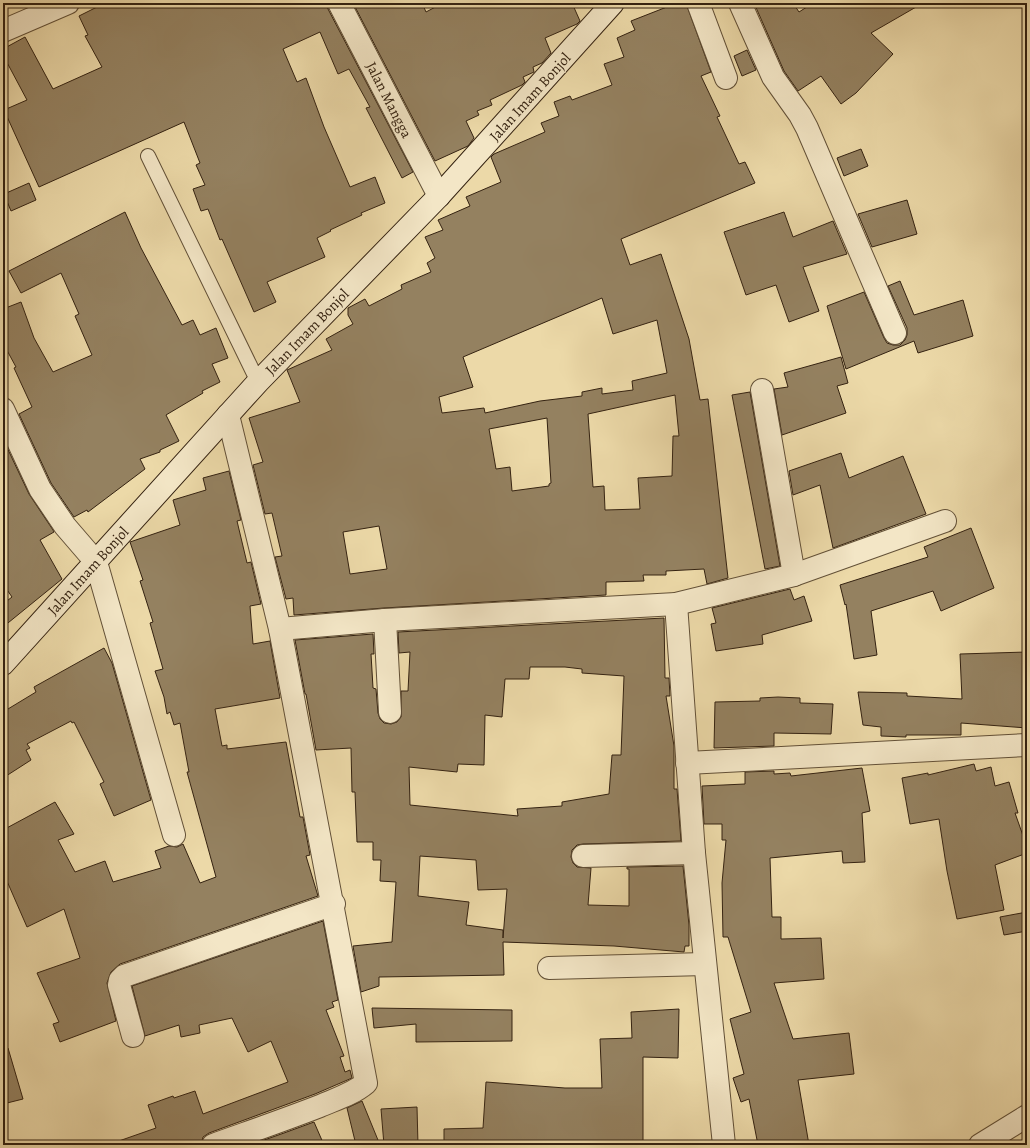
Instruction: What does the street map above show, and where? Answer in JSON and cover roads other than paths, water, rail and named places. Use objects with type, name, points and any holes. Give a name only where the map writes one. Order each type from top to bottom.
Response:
[{"type":"street","points":[[3,31],[68,3]]},
{"type":"street","name":"Jalan Mangga","points":[[339,3],[439,196]]},
{"type":"street","name":"Jalan Imam Bonjol","points":[[3,664],[258,382],[439,196],[613,3]]},
{"type":"street","points":[[698,3],[726,78]]},
{"type":"street","points":[[740,3],[774,77],[807,128],[895,333]]},
{"type":"street","points":[[762,390],[794,575]]},
{"type":"street","points":[[3,409],[40,489],[65,526],[96,562],[174,836]]},
{"type":"street","points":[[213,1145],[284,1120],[357,1091],[366,1083],[334,904],[280,629],[228,415]]},
{"type":"street","points":[[280,629],[385,620],[676,604],[794,575],[945,521]]},
{"type":"street","points":[[676,604],[694,853],[724,1145]]},
{"type":"street","points":[[385,620],[390,712]]},
{"type":"street","points":[[687,763],[1027,745]]},
{"type":"street","points":[[583,856],[694,853]]},
{"type":"street","points":[[133,1036],[119,985],[120,980],[124,976],[334,904]]},
{"type":"street","points":[[549,968],[705,964]]},
{"type":"street","points":[[980,1145],[1027,1116]]},
{"type":"lane","points":[[148,156],[258,382]]}]
